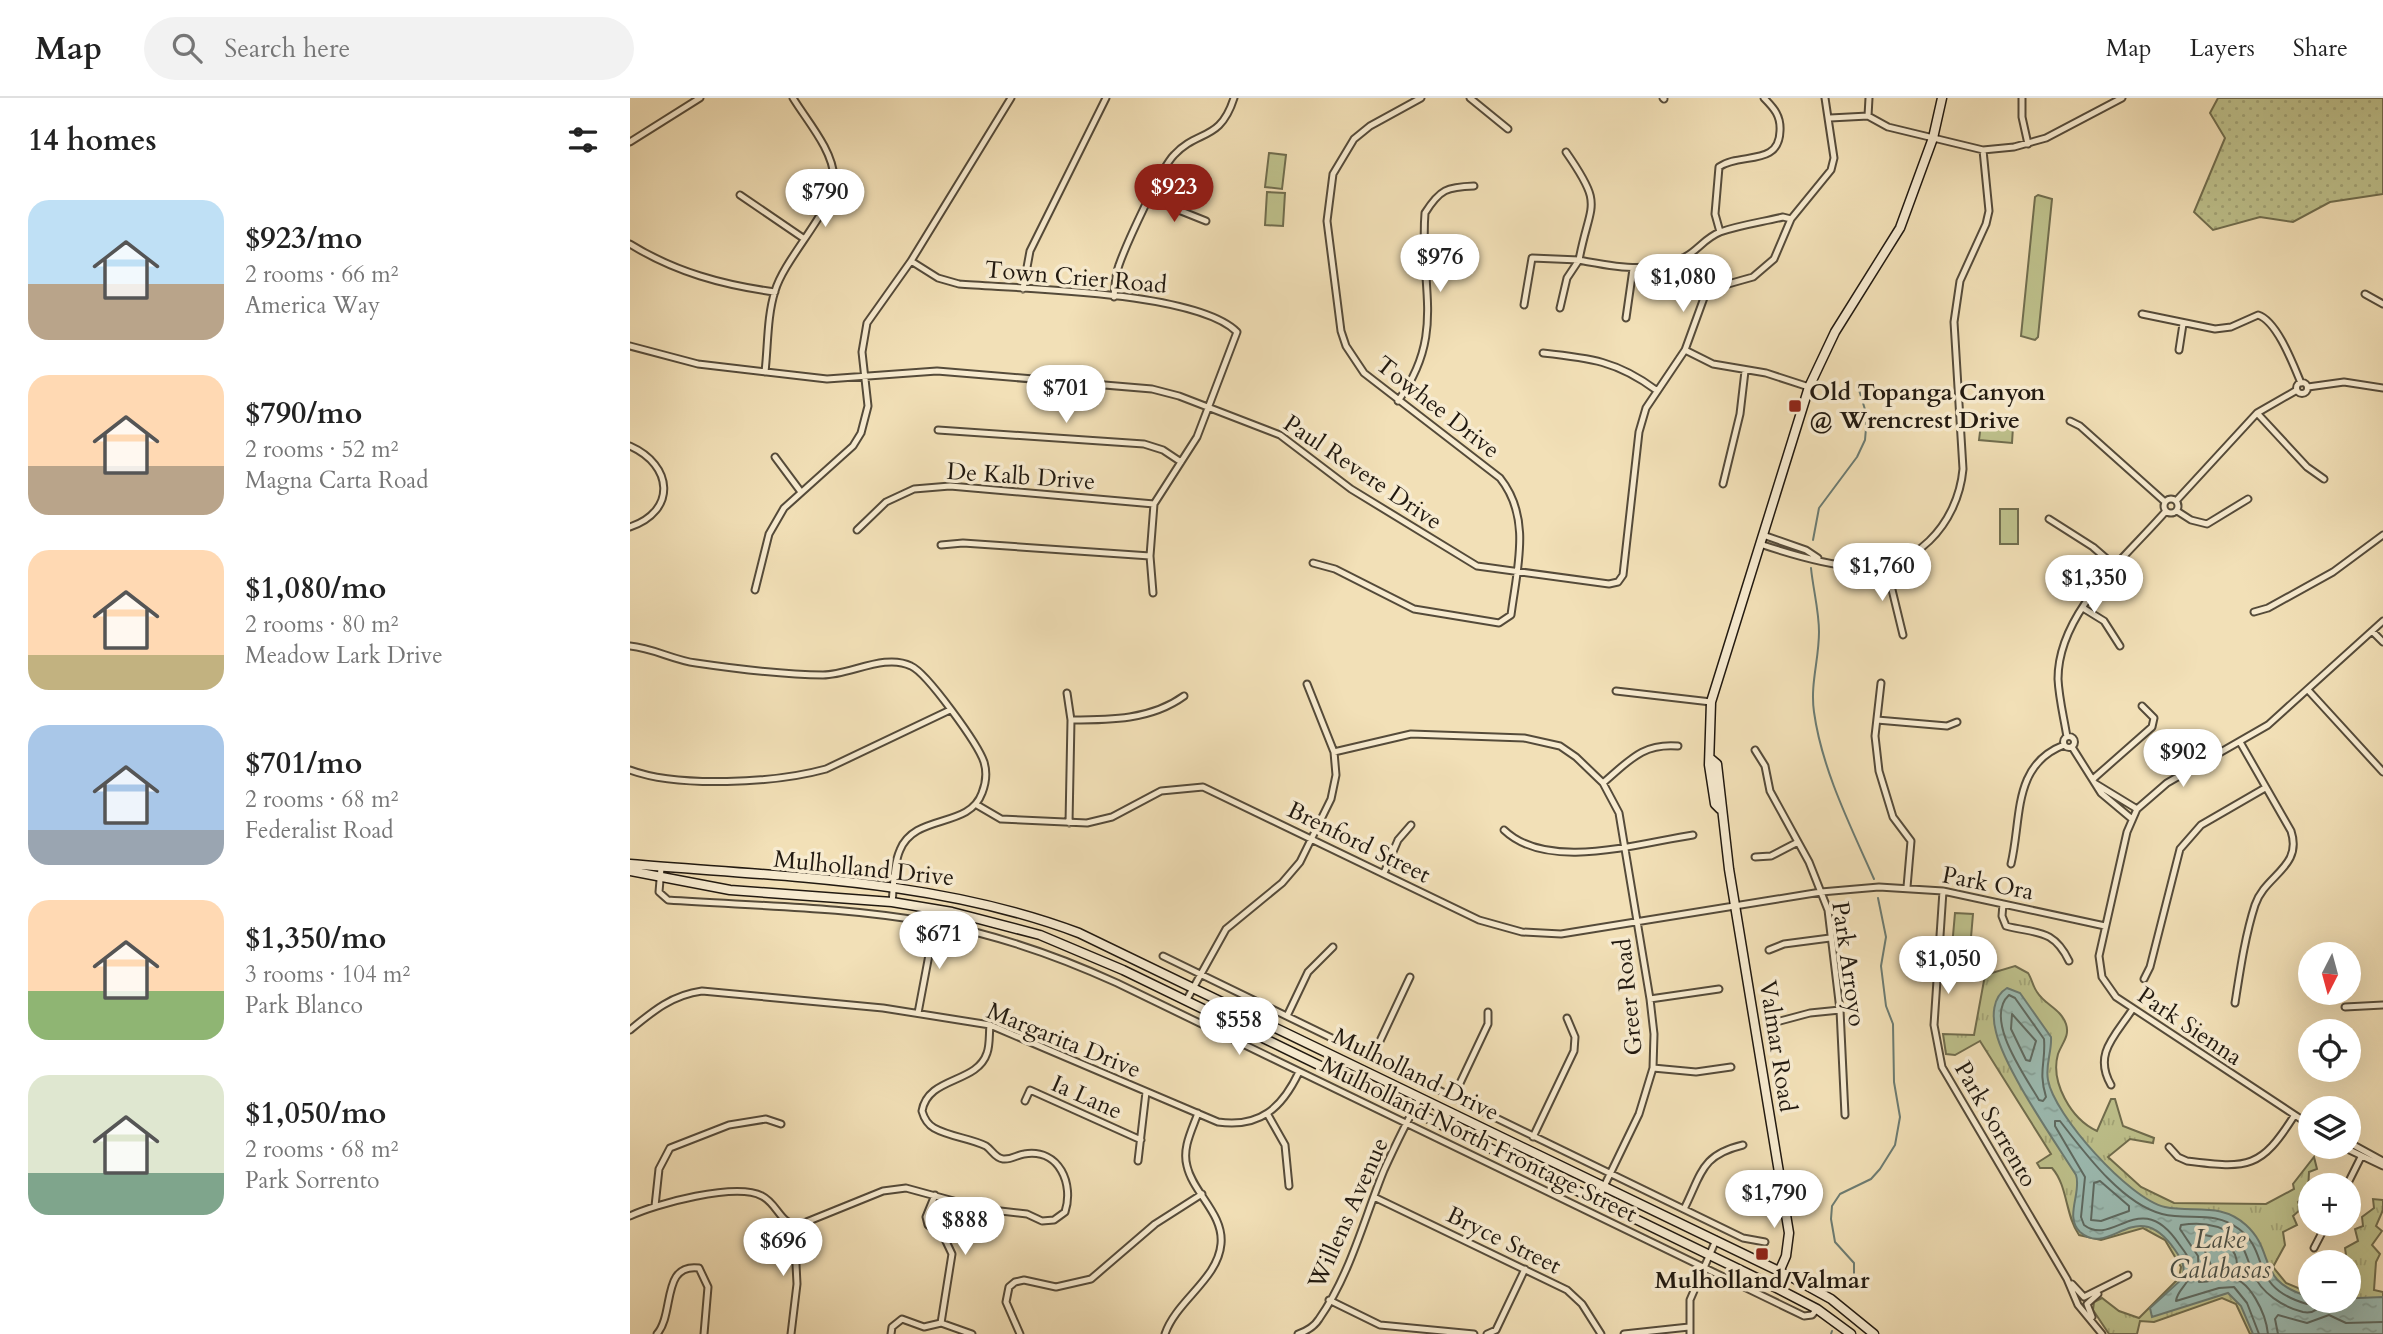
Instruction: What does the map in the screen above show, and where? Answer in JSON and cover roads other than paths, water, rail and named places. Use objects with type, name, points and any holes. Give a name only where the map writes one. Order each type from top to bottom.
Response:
[{"type":"main road","name":"Valmar Road","points":[[1773,1286],[1780,1272],[1789,1238],[1720,809],[1723,804],[1717,764],[1711,759],[1711,702],[1809,387],[1835,332],[1900,228],[1933,138],[1942,98]]},
{"type":"main road","name":"Mulholland Drive","points":[[630,864],[730,890],[892,902],[961,913],[1032,932],[1105,961],[1709,1254],[1818,1309],[1851,1334]]},
{"type":"main road","name":"Mulholland Drive","points":[[630,871],[894,887],[973,900],[1045,920],[1112,947],[1716,1240],[1830,1299],[1874,1334]]},
{"type":"street","points":[[630,142],[700,98]]},
{"type":"street","points":[[765,372],[775,292],[803,238],[829,201],[835,180],[831,161],[793,98]]},
{"type":"street","points":[[755,590],[775,520],[801,492],[852,446],[862,433],[868,406],[862,352],[867,323],[911,261],[1011,98]]},
{"type":"street","points":[[1023,289],[1030,251],[1106,98]]},
{"type":"street","points":[[1114,297],[1118,266],[1173,155],[1213,132],[1226,117],[1234,98]]},
{"type":"street","name":"Towhee Drive","points":[[1421,98],[1370,126],[1354,139],[1334,174],[1327,205],[1339,318],[1346,346],[1364,373],[1500,478],[1509,489],[1520,519],[1516,573]]},
{"type":"street","points":[[1470,98],[1493,120],[1508,129]]},
{"type":"street","points":[[1720,232],[1715,214],[1719,167],[1738,160],[1765,157],[1772,152],[1780,137],[1779,118],[1763,98]]},
{"type":"street","points":[[1543,353],[1603,360],[1637,375],[1656,390],[1685,350],[1705,295],[1714,288],[1742,283],[1765,268],[1774,258],[1791,219],[1830,170],[1835,158],[1825,98]]},
{"type":"street","points":[[1868,116],[1869,98]]},
{"type":"street","points":[[2022,98],[2022,117],[2028,144]]},
{"type":"street","points":[[1830,118],[1868,116],[1888,127],[1983,150],[2028,144],[2046,138],[2122,98]]},
{"type":"street","points":[[1761,540],[1803,558],[1856,568],[1886,565],[1914,553],[1932,539],[1951,515],[1962,484],[1954,322],[1960,281],[1986,224],[1989,211],[1983,150]]},
{"type":"street","points":[[1560,308],[1567,278],[1579,260],[1592,205],[1590,187],[1566,152]]},
{"type":"street","points":[[1398,401],[1418,372],[1427,337],[1425,213],[1434,198],[1449,187],[1474,186]]},
{"type":"street","points":[[740,195],[803,238]]},
{"type":"street","points":[[1151,199],[1206,221]]},
{"type":"street","points":[[1524,305],[1532,258],[1579,260],[1633,269],[1685,257],[1701,242],[1720,232],[1783,217],[1791,219]]},
{"type":"street","points":[[630,244],[697,276],[721,284],[775,292]]},
{"type":"street","name":"Town Crier Road","points":[[911,261],[948,282],[1188,306],[1237,332],[1209,408]]},
{"type":"street","points":[[1626,318],[1633,269]]},
{"type":"street","points":[[2365,295],[2383,304]]},
{"type":"street","points":[[2142,314],[2215,329],[2231,327],[2258,315],[2266,318],[2291,358],[2301,383],[2308,387],[2344,382],[2383,388]]},
{"type":"street","points":[[2179,350],[2183,324]]},
{"type":"street","name":"Paul Revere Drive","points":[[630,345],[671,359],[827,379],[937,371],[1152,389],[1280,435],[1351,489],[1463,560],[1491,570],[1609,584],[1618,582],[1623,575],[1639,432],[1646,408],[1656,390]]},
{"type":"street","points":[[1685,350],[1713,364],[1780,376],[1809,387]]},
{"type":"street","points":[[1723,484],[1740,414],[1745,371]]},
{"type":"street","points":[[2165,502],[2176,500],[2257,413],[2297,390],[2301,383]]},
{"type":"street","points":[[2297,390],[2304,393],[2308,387]]},
{"type":"street","points":[[1153,593],[1150,556],[1154,504],[1197,437],[1209,408]]},
{"type":"street","points":[[2257,413],[2299,460],[2324,479]]},
{"type":"street","points":[[2070,421],[2080,426],[2165,502],[2166,511]]},
{"type":"street","points":[[938,430],[1144,444],[1163,450],[1181,462]]},
{"type":"street","points":[[630,446],[655,461],[662,472],[664,487],[661,502],[645,521],[630,527]]},
{"type":"street","points":[[775,457],[801,492]]},
{"type":"street","name":"De Kalb Drive","points":[[857,530],[886,502],[914,489],[950,486],[1154,504]]},
{"type":"street","points":[[2064,745],[2067,737],[2060,700],[2060,664],[2071,627],[2083,608],[2166,511],[2176,510],[2191,520],[2207,524],[2248,499]]},
{"type":"street","points":[[2176,500],[2176,510]]},
{"type":"street","points":[[2049,519],[2093,547],[2116,567]]},
{"type":"street","points":[[2254,612],[2269,608],[2333,572],[2383,536]]},
{"type":"street","points":[[941,545],[963,543],[1150,556]]},
{"type":"street","points":[[1313,563],[1335,569],[1414,609],[1499,624],[1511,615],[1516,573]]},
{"type":"street","points":[[1886,565],[1903,635]]},
{"type":"street","points":[[2083,608],[2104,621],[2120,646]]},
{"type":"street","points":[[2095,781],[2137,809],[2167,783],[2268,724],[2383,621]]},
{"type":"street","points":[[2372,631],[2383,642]]},
{"type":"street","points":[[630,646],[647,648],[695,663],[821,675],[890,662],[910,664],[925,675],[983,758],[985,786],[977,806],[912,832],[900,850],[892,902]]},
{"type":"street","points":[[1881,683],[1875,736],[1879,771],[1893,817],[1911,841],[1907,887]]},
{"type":"street","points":[[1186,1001],[1226,929],[1291,874],[1331,799],[1336,775],[1334,752],[1307,684]]},
{"type":"street","points":[[2308,690],[2383,772]]},
{"type":"street","points":[[1616,691],[1711,702]]},
{"type":"street","points":[[1067,693],[1071,720],[1069,823]]},
{"type":"street","points":[[1071,720],[1125,719],[1174,704],[1184,696]]},
{"type":"street","points":[[2095,781],[2152,727],[2154,718],[2142,706]]},
{"type":"street","points":[[630,770],[670,780],[804,775],[825,769],[950,710]]},
{"type":"street","points":[[1877,720],[1947,726],[1957,722]]},
{"type":"street","name":"Greer Road","points":[[1334,752],[1401,735],[1524,738],[1560,746],[1577,757],[1603,783],[1619,813],[1654,1034],[1653,1068],[1639,1114],[1597,1200]]},
{"type":"street","points":[[2067,737],[2074,741],[2072,747]]},
{"type":"street","points":[[2235,1003],[2255,906],[2264,889],[2294,854],[2291,831],[2240,742]]},
{"type":"street","points":[[2011,864],[2026,779],[2046,752],[2064,745],[2072,747],[2104,797],[2132,819]]},
{"type":"street","points":[[1603,783],[1643,750],[1653,746],[1678,746]]},
{"type":"street","name":"Park Arroyo","points":[[1755,750],[1765,766],[1770,791],[1798,842],[1828,910],[1840,1010],[1845,1115]]},
{"type":"street","name":"Brenford Street","points":[[977,806],[1001,819],[1069,823],[1112,817],[1161,791],[1180,787],[1203,788],[1479,920],[1522,932],[1561,934],[1821,892]]},
{"type":"street","points":[[2144,979],[2150,967],[2180,849],[2202,825],[2265,788]]},
{"type":"street","name":"Park Sienna","points":[[2137,809],[2132,819],[2105,926],[2099,956],[2102,977],[2110,992],[2132,1010],[2298,1118]]},
{"type":"street","points":[[1384,873],[1398,840],[1411,825]]},
{"type":"street","points":[[1504,830],[1514,840],[1555,852],[1625,846],[1693,835]]},
{"type":"street","points":[[1755,857],[1771,856],[1798,842]]},
{"type":"street","name":"Mulholland North Frontage Street","points":[[660,873],[659,892],[668,900],[886,916],[934,923],[993,936],[1073,963],[1804,1316],[1812,1315],[1818,1309]]},
{"type":"street","name":"Park Ora","points":[[1821,892],[1907,887],[1943,891],[2105,926]]},
{"type":"street","name":"Park Sorrento","points":[[1943,891],[1934,1025],[1942,1067],[2067,1279],[2078,1304],[2102,1334]]},
{"type":"street","points":[[2003,904],[2002,916],[2007,926],[2031,929],[2053,938],[2069,961]]},
{"type":"street","points":[[918,1013],[934,923]]},
{"type":"street","points":[[1769,950],[1794,942],[1830,939]]},
{"type":"street","points":[[1287,1016],[1308,972],[1333,947]]},
{"type":"street","points":[[1163,956],[1743,1238],[1765,1242]]},
{"type":"street","points":[[1372,1058],[1410,977]]},
{"type":"street","points":[[1650,999],[1719,989]]},
{"type":"street","name":"Margarita Drive","points":[[630,1030],[661,1004],[684,993],[702,991],[918,1013],[990,1025],[1198,1114],[1234,1124],[1250,1122],[1268,1115]]},
{"type":"street","points":[[2346,1007],[2383,1005]]},
{"type":"street","points":[[1780,1021],[1810,1013],[1840,1010]]},
{"type":"street","points":[[2111,1085],[2104,1073],[2104,1055],[2132,1010]]},
{"type":"street","points":[[1453,1098],[1488,1024],[1488,1012]]},
{"type":"street","points":[[1533,1137],[1574,1051],[1574,1037],[1567,1018]]},
{"type":"street","points":[[630,1216],[655,1206],[681,1202],[717,1191],[754,1193],[769,1200],[783,1219],[794,1225],[805,1224],[883,1191],[906,1188],[983,1209],[1027,1214],[1042,1221],[1055,1220],[1065,1212],[1068,1202],[1066,1178],[1050,1158],[1025,1153],[1005,1159],[998,1157],[985,1146],[934,1128],[925,1121],[922,1111],[929,1092],[982,1062],[988,1053],[990,1025]]},
{"type":"street","points":[[1653,1068],[1696,1072],[1731,1067]]},
{"type":"street","points":[[1289,1185],[1285,1145],[1268,1115],[1286,1098],[1299,1072]]},
{"type":"street","name":"Ia Lane","points":[[1025,1101],[1030,1090],[1141,1140]]},
{"type":"street","points":[[1138,1161],[1146,1092]]},
{"type":"street","name":"Willens Avenue","points":[[1298,1334],[1308,1331],[1319,1320],[1420,1098]]},
{"type":"street","points":[[1165,1334],[1177,1310],[1214,1265],[1219,1254],[1221,1232],[1187,1166],[1186,1145],[1198,1114]]},
{"type":"street","points":[[2169,1147],[2178,1157],[2187,1161],[2252,1161],[2275,1147],[2294,1116]]},
{"type":"street","points":[[655,1206],[659,1169],[670,1148],[729,1125],[766,1119],[781,1124]]},
{"type":"street","points":[[1684,1209],[1706,1164],[1719,1151],[1744,1145]]},
{"type":"street","points":[[2362,1154],[2383,1161]]},
{"type":"street","points":[[2362,1154],[2383,1167]]},
{"type":"street","points":[[2353,1173],[2362,1154]]},
{"type":"street","points":[[1020,1334],[1006,1302],[1009,1287],[1015,1282],[1024,1280],[1056,1287],[1091,1279],[1155,1224],[1202,1194]]},
{"type":"street","points":[[934,1195],[926,1217],[928,1225],[943,1235],[952,1254],[942,1322]]},
{"type":"street","name":"Bryce Street","points":[[1374,1197],[1567,1290],[1582,1304],[1601,1334]]},
{"type":"street","points":[[791,1334],[797,1284],[794,1225]]},
{"type":"street","points":[[2315,1248],[2321,1236]]},
{"type":"street","points":[[1624,1334],[1689,1331],[1690,1300],[1716,1240]]},
{"type":"street","points":[[657,1334],[668,1316],[672,1280],[678,1271],[688,1267],[699,1268],[708,1287],[704,1334]]},
{"type":"street","points":[[1487,1334],[1496,1330],[1525,1269]]},
{"type":"street","points":[[2078,1304],[2084,1297],[2128,1275]]},
{"type":"street","name":"Park Sorrento","points":[[2067,1279],[2084,1297],[2093,1321]]},
{"type":"street","points":[[2078,1304],[2087,1304],[2100,1291]]},
{"type":"street","points":[[1329,1300],[1380,1325],[1474,1334]]},
{"type":"street","points":[[891,1334],[892,1327],[902,1320],[924,1327],[942,1322],[972,1334]]},
{"type":"water","name":"Lake Calabasas","points":[[2007,988],[2020,993],[2051,1037],[2047,1069],[2053,1095],[2078,1133],[2114,1173],[2150,1201],[2165,1207],[2217,1211],[2237,1218],[2255,1235],[2273,1275],[2298,1292],[2298,1313],[2361,1313],[2361,1298],[2383,1297],[2383,1334],[2253,1334],[2241,1306],[2228,1293],[2152,1317],[2150,1308],[2182,1279],[2184,1271],[2181,1260],[2161,1234],[2148,1227],[2136,1226],[2102,1238],[2091,1238],[2075,1226],[2073,1212],[2077,1189],[2076,1175],[2019,1085],[1996,1032],[1994,1008]]},
{"type":"waterway","points":[[1813,540],[1819,508],[1857,457],[1865,440],[1867,416],[1859,390]]},
{"type":"waterway","points":[[1811,568],[1819,624],[1813,692],[1818,734],[1838,798],[1874,879]]},
{"type":"waterway","points":[[1854,1281],[1854,1263],[1835,1242],[1832,1206],[1840,1194],[1871,1179],[1880,1169],[1895,1145],[1900,1117],[1894,1082],[1893,1024],[1886,1006],[1881,966],[1886,937],[1878,898]]},
{"type":"place","name":"Old Topanga Canyon @ Wrencrest Drive","points":[[1795,406]]},
{"type":"place","name":"Mulholland/Valmar","points":[[1762,1254]]}]
